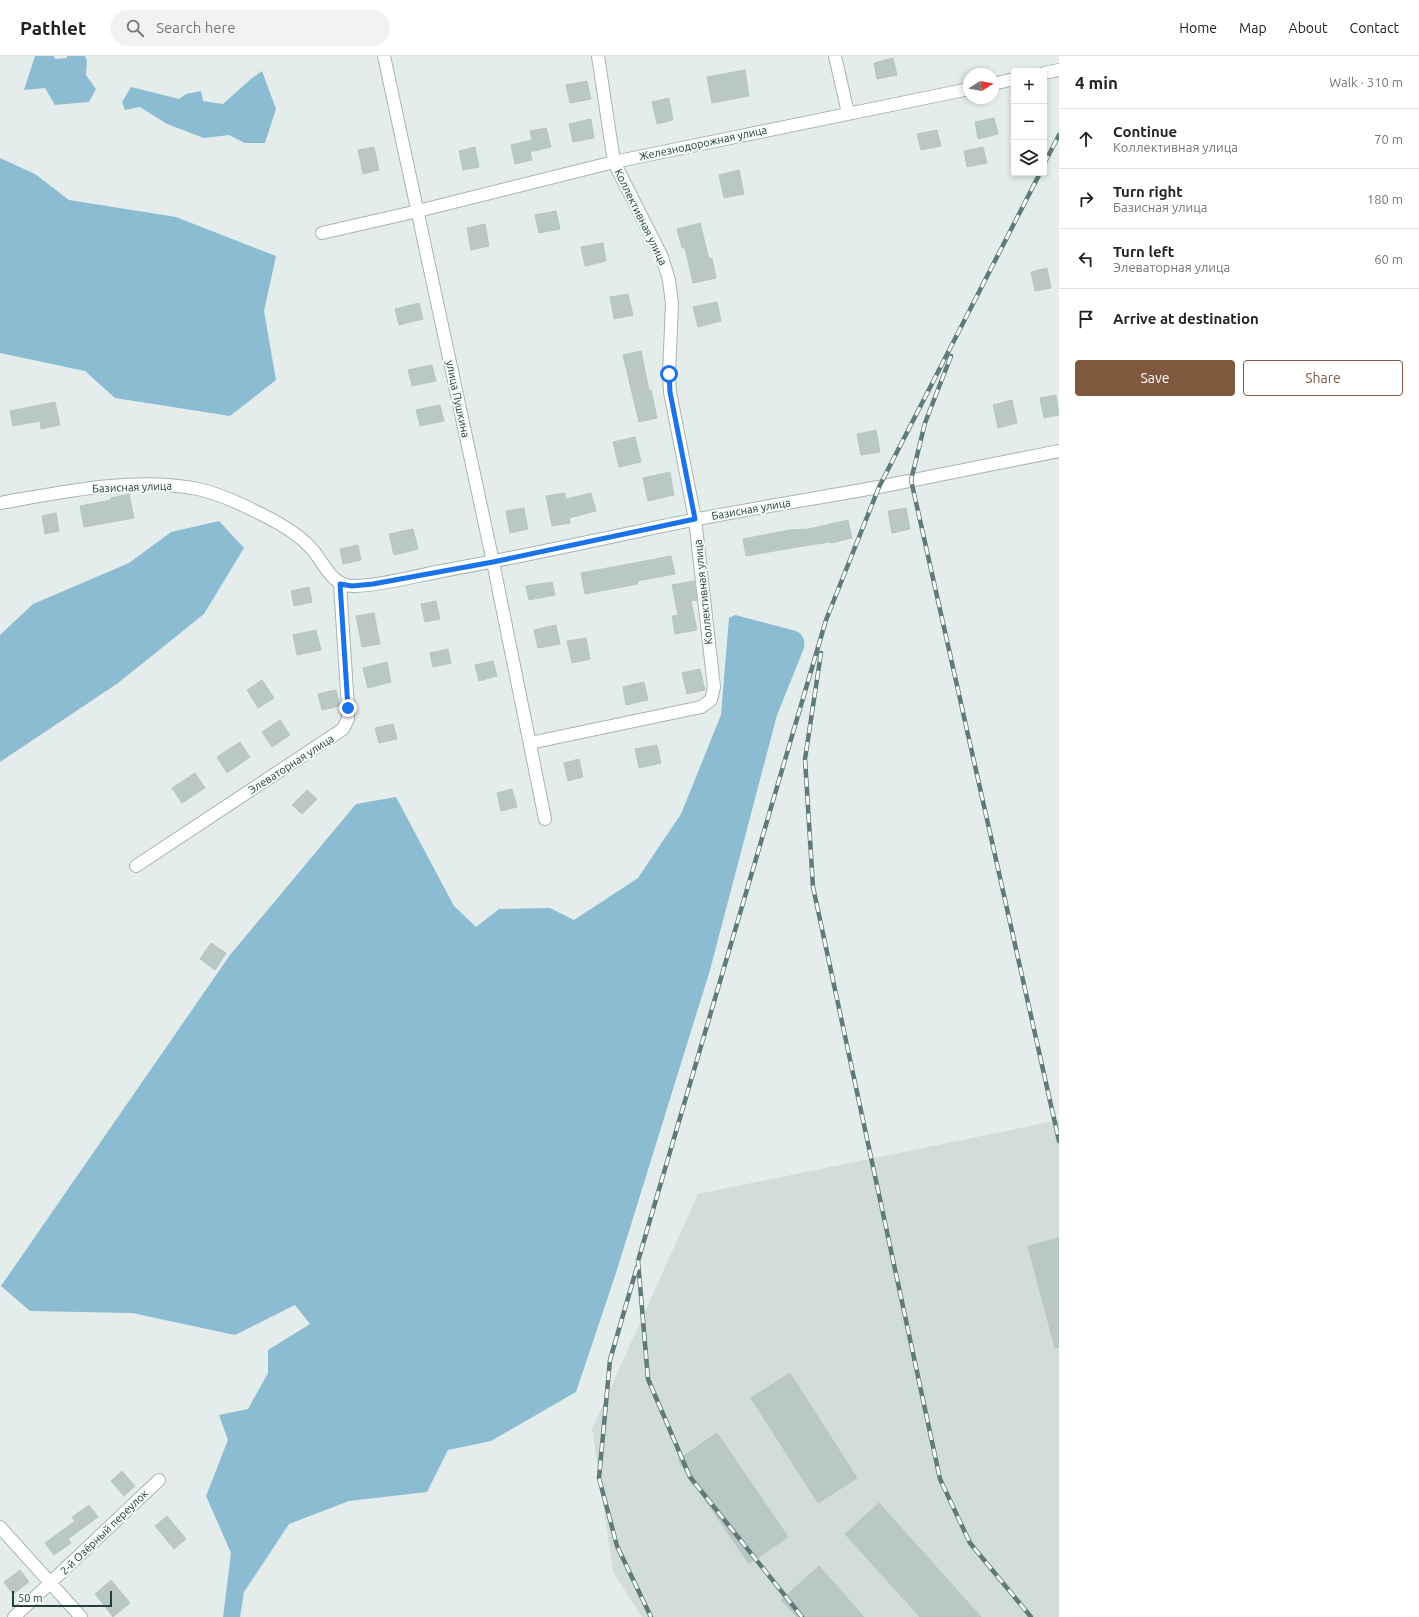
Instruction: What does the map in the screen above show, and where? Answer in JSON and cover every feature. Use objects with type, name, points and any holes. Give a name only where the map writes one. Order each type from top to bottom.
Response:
[{"type":"street","name":"улица Пушкина","points":[[384,56],[493,562],[545,819]]},
{"type":"street","name":"Коллективная улица","points":[[530,743],[701,706],[711,700],[714,687],[695,519],[670,392],[669,374],[672,303],[669,280],[662,257],[614,162],[598,56]]},
{"type":"street","points":[[835,56],[848,113]]},
{"type":"street","points":[[1047,72],[1059,70]]},
{"type":"street","points":[[999,83],[1011,80]]},
{"type":"street","name":"Железнодорожная улица","points":[[322,233],[418,211],[614,162],[963,90]]},
{"type":"street","name":"Базисная улица","points":[[0,503],[74,490],[122,486],[171,485],[201,490],[240,504],[267,517],[292,532],[311,548],[329,573],[340,584],[352,586],[373,584],[493,562],[695,519],[885,485],[1059,451]]},
{"type":"street","name":"Элеваторная улица","points":[[136,866],[343,729],[348,719],[348,708],[340,584]]},
{"type":"street","name":"2-й Озёрный переулок","points":[[14,1617],[159,1480]]},
{"type":"street","points":[[0,1527],[81,1617]]},
{"type":"shaded area","points":[[1059,1120],[1059,1617],[642,1617],[613,1572],[592,1429],[698,1194]]},
{"type":"water","points":[[35,56],[54,56],[55,59],[67,58],[67,56],[85,56],[87,61],[86,75],[96,89],[89,102],[55,105],[45,88],[24,90]]},
{"type":"water","points":[[262,71],[276,109],[265,143],[245,143],[229,135],[204,138],[167,124],[140,107],[125,110],[122,102],[131,87],[179,99],[186,94],[201,91],[203,101],[223,104]]},
{"type":"water","points":[[0,158],[35,174],[69,200],[176,217],[276,256],[264,311],[276,380],[230,416],[115,398],[85,371],[0,353]]},
{"type":"water","points":[[219,521],[244,548],[204,614],[118,683],[0,762],[0,635],[33,604],[129,563],[171,532]]},
{"type":"water","points":[[735,615],[796,631],[801,634],[803,638],[804,648],[777,715],[710,970],[616,1273],[576,1392],[491,1441],[448,1450],[427,1492],[349,1501],[289,1524],[244,1592],[240,1617],[223,1617],[231,1553],[206,1496],[228,1440],[219,1415],[248,1409],[268,1373],[268,1350],[310,1324],[295,1305],[235,1335],[132,1313],[30,1311],[1,1286],[230,955],[356,804],[396,797],[454,906],[476,927],[499,909],[550,908],[574,920],[638,878],[681,814],[721,715],[729,618]]},
{"type":"building","points":[[893,58],[897,75],[877,79],[874,63]]},
{"type":"building","points":[[745,70],[749,96],[712,103],[707,77]]},
{"type":"building","points":[[587,81],[591,99],[570,103],[566,85]]},
{"type":"building","points":[[669,98],[673,120],[657,124],[652,102]]},
{"type":"building","points":[[994,118],[998,134],[978,139],[975,122]]},
{"type":"building","points":[[591,119],[594,138],[573,142],[569,124]]},
{"type":"building","points":[[546,128],[551,147],[530,152],[532,160],[515,164],[511,145],[532,140],[530,131]]},
{"type":"building","points":[[937,130],[941,146],[921,150],[917,134]]},
{"type":"building","points":[[374,147],[379,170],[363,174],[358,150]]},
{"type":"building","points":[[475,147],[479,167],[463,170],[459,151]]},
{"type":"building","points":[[983,147],[987,163],[967,167],[964,151]]},
{"type":"building","points":[[739,170],[744,194],[724,198],[719,175]]},
{"type":"building","points":[[556,211],[560,229],[539,233],[535,215]]},
{"type":"building","points":[[700,223],[709,259],[712,258],[716,278],[693,283],[685,248],[682,248],[677,229]]},
{"type":"building","points":[[485,224],[489,246],[471,250],[467,228]]},
{"type":"building","points":[[603,243],[606,261],[585,266],[581,247]]},
{"type":"building","points":[[1047,268],[1051,288],[1035,291],[1031,272]]},
{"type":"building","points":[[628,294],[633,315],[614,319],[610,297]]},
{"type":"building","points":[[717,302],[721,321],[698,327],[693,307]]},
{"type":"building","points":[[419,303],[423,319],[399,325],[395,309]]},
{"type":"building","points":[[641,351],[649,391],[651,390],[657,418],[639,422],[623,355]]},
{"type":"building","points":[[432,365],[436,381],[412,386],[408,370]]},
{"type":"building","points":[[1056,395],[1059,415],[1044,418],[1040,398]]},
{"type":"building","points":[[1012,400],[1017,423],[998,428],[993,405]]},
{"type":"building","points":[[55,402],[60,425],[41,429],[40,421],[13,426],[10,411]]},
{"type":"building","points":[[440,405],[444,421],[420,426],[416,410]]},
{"type":"building","points":[[876,430],[880,452],[861,455],[857,434]]},
{"type":"building","points":[[635,437],[641,462],[619,467],[613,442]]},
{"type":"building","points":[[670,472],[674,495],[648,501],[643,478]]},
{"type":"building","points":[[565,493],[566,499],[591,493],[596,511],[569,518],[570,523],[552,526],[546,496]]},
{"type":"building","points":[[129,494],[134,518],[84,527],[80,506],[111,500],[111,498]]},
{"type":"building","points":[[524,508],[528,529],[510,533],[506,511]]},
{"type":"building","points":[[906,508],[910,529],[892,533],[888,511]]},
{"type":"building","points":[[56,513],[59,531],[45,534],[42,516]]},
{"type":"building","points":[[848,520],[852,538],[831,543],[746,556],[743,539],[790,530],[809,529]]},
{"type":"building","points":[[413,529],[418,549],[394,555],[389,534]]},
{"type":"building","points":[[358,545],[361,560],[343,564],[340,549]]},
{"type":"building","points":[[671,556],[675,574],[637,581],[638,584],[585,594],[581,573]]},
{"type":"building","points":[[694,581],[697,600],[691,601],[697,630],[675,634],[672,616],[678,615],[672,585]]},
{"type":"building","points":[[552,582],[555,595],[529,600],[526,586]]},
{"type":"building","points":[[309,587],[312,602],[294,606],[291,591]]},
{"type":"building","points":[[436,601],[440,619],[425,622],[421,604]]},
{"type":"building","points":[[374,613],[380,644],[362,647],[356,616]]},
{"type":"building","points":[[556,625],[560,644],[538,648],[534,630]]},
{"type":"building","points":[[316,630],[321,650],[297,655],[293,635]]},
{"type":"building","points":[[586,638],[590,659],[572,663],[567,641]]},
{"type":"building","points":[[448,649],[451,663],[433,667],[430,653]]},
{"type":"building","points":[[493,661],[497,676],[479,681],[475,665]]},
{"type":"building","points":[[387,662],[391,682],[368,688],[363,668]]},
{"type":"building","points":[[700,669],[705,690],[687,694],[682,673]]},
{"type":"building","points":[[262,680],[274,698],[258,708],[247,690]]},
{"type":"building","points":[[644,682],[648,700],[626,705],[623,687]]},
{"type":"building","points":[[336,690],[340,706],[322,710],[318,694]]},
{"type":"building","points":[[280,720],[290,735],[272,747],[262,732]]},
{"type":"building","points":[[393,724],[397,739],[379,743],[375,728]]},
{"type":"building","points":[[240,742],[250,757],[227,773],[217,757]]},
{"type":"building","points":[[657,745],[661,763],[639,768],[635,749]]},
{"type":"building","points":[[579,759],[583,777],[568,781],[564,763]]},
{"type":"building","points":[[195,773],[205,788],[182,803],[172,788]]},
{"type":"building","points":[[512,789],[517,807],[501,811],[497,793]]},
{"type":"building","points":[[307,790],[317,799],[302,814],[292,805]]},
{"type":"building","points":[[211,943],[226,953],[215,970],[200,959]]},
{"type":"building","points":[[1059,1238],[1059,1347],[1055,1348],[1028,1246]]},
{"type":"building","points":[[790,1373],[857,1478],[818,1503],[751,1398]]},
{"type":"building","points":[[717,1433],[788,1537],[749,1564],[678,1460]]},
{"type":"building","points":[[122,1471],[135,1486],[124,1496],[111,1481]]},
{"type":"building","points":[[879,1503],[981,1617],[920,1617],[845,1534]]},
{"type":"building","points":[[89,1505],[98,1517],[68,1539],[71,1543],[54,1555],[45,1543],[75,1521],[72,1517]]},
{"type":"building","points":[[167,1516],[186,1539],[174,1549],[155,1526]]},
{"type":"building","points":[[819,1566],[864,1617],[797,1617],[781,1600]]},
{"type":"building","points":[[20,1570],[29,1582],[13,1594],[4,1582]]},
{"type":"building","points":[[111,1580],[130,1603],[113,1617],[95,1594]]},
{"type":"railway","points":[[1047,158],[1059,135]]},
{"type":"railway","points":[[802,1617],[690,1477],[648,1379],[638,1261],[826,620],[879,487],[1038,176]]},
{"type":"railway","points":[[951,356],[925,423],[911,480],[1059,1141]]},
{"type":"railway","points":[[821,653],[805,759],[813,887],[940,1479],[970,1543],[1031,1617]]},
{"type":"railway","points":[[637,1267],[610,1360],[599,1478],[617,1546],[651,1617]]},
{"type":"route","points":[[348,708],[340,584],[352,586],[373,584],[493,562],[695,519],[670,392],[669,374]]}]
